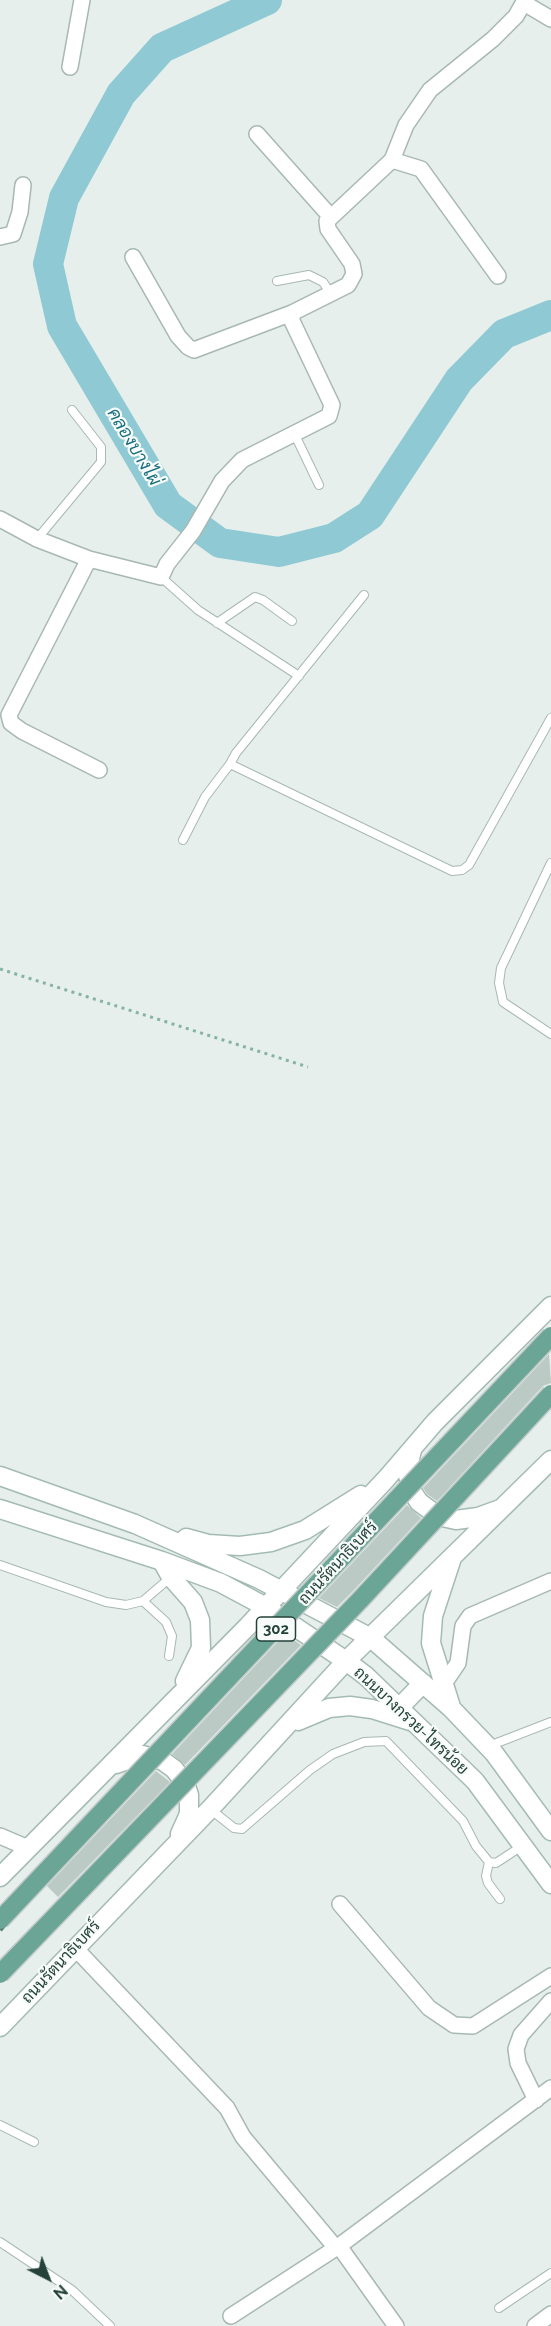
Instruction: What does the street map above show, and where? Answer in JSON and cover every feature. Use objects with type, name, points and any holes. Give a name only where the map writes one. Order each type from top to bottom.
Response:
[{"type":"main road","name":"ถนนรัตนาธิเบศร์","points":[[0,1877],[146,1730],[386,1479],[421,1437],[551,1306]]},
{"type":"main road","name":"ถนนรัตนาธิเบศร์","points":[[0,1920],[551,1336]]},
{"type":"main road","name":"302","points":[[0,1974],[353,1607],[551,1394]]},
{"type":"main road","points":[[421,1437],[410,1454],[407,1472],[413,1493],[419,1502],[438,1516],[456,1520],[478,1517],[507,1506]]},
{"type":"main road","name":"ถนนรัตนาธิเบศร์","points":[[0,2027],[167,1851],[210,1809],[346,1661],[507,1506],[551,1460]]},
{"type":"main road","name":"ถนนบางกรวย-ไทรน้อย","points":[[0,1476],[135,1524],[280,1590],[371,1638],[452,1708],[545,1812],[551,1830]]},
{"type":"main road","points":[[135,1524],[208,1544],[240,1546],[271,1542],[306,1530],[386,1479]]},
{"type":"main road","name":"ถนนบางกรวย-ไทรน้อย","points":[[1,1511],[166,1569],[221,1584],[264,1606],[346,1661],[366,1676],[475,1781],[551,1884]]},
{"type":"main road","points":[[452,1559],[433,1616],[431,1643],[452,1708]]},
{"type":"main road","points":[[146,1730],[190,1675],[201,1648],[200,1620],[193,1602],[166,1569]]},
{"type":"main road","points":[[399,1707],[423,1683]]},
{"type":"main road","points":[[286,1727],[329,1708],[350,1706],[372,1709],[414,1723]]},
{"type":"main road","points":[[100,1776],[127,1759],[143,1755],[163,1761],[174,1769],[185,1783],[189,1795],[189,1814],[179,1837],[167,1851]]},
{"type":"street","points":[[70,68],[81,0]]},
{"type":"street","points":[[134,257],[178,336],[194,350],[292,313],[348,285],[354,274],[352,264],[328,229],[330,216],[382,173],[392,160],[406,125],[430,90],[493,39],[516,16],[524,1],[551,19]]},
{"type":"street","points":[[257,134],[330,216]]},
{"type":"street","points":[[392,160],[406,162],[421,169],[498,276]]},
{"type":"street","points":[[0,237],[14,234],[20,213],[23,185]]},
{"type":"street","points":[[0,519],[37,538],[89,559],[160,577],[167,564],[193,531],[222,481],[242,460],[329,416],[332,405],[292,321],[292,313]]},
{"type":"street","points":[[89,559],[9,715],[11,723],[22,731],[99,770]]},
{"type":"street","points":[[443,1685],[458,1663],[463,1626],[470,1616],[551,1581]]},
{"type":"street","points":[[0,1836],[28,1848]]},
{"type":"street","points":[[340,1904],[429,2008],[454,2025],[473,2026],[551,1976]]},
{"type":"street","points":[[75,1948],[227,2108],[243,2137],[337,2247],[396,2326]]},
{"type":"street","points":[[536,2100],[518,2063],[516,2049],[521,2035],[551,2001]]},
{"type":"street","points":[[231,2316],[337,2247],[551,2088]]},
{"type":"street","points":[[535,2326],[551,2314]]},
{"type":"lane","points":[[277,281],[309,275],[323,282],[331,294]]},
{"type":"lane","points":[[37,538],[101,462],[101,447],[72,410]]},
{"type":"lane","points":[[295,435],[319,485]]},
{"type":"lane","points":[[160,577],[217,623],[299,676]]},
{"type":"lane","points":[[183,840],[205,797],[236,753],[364,595]]},
{"type":"lane","points":[[217,623],[255,597],[292,621]]},
{"type":"lane","points":[[230,764],[452,871],[462,870],[469,866],[551,718]]},
{"type":"lane","points":[[551,863],[501,968],[499,983],[503,1002],[551,1034]]},
{"type":"lane","points":[[0,1565],[106,1602],[126,1605],[142,1601],[166,1569]]},
{"type":"lane","points":[[142,1601],[166,1622],[172,1636],[169,1656]]},
{"type":"lane","points":[[488,1747],[551,1722]]},
{"type":"lane","points":[[210,1809],[234,1828],[242,1829],[310,1770],[333,1754],[364,1742],[386,1741],[463,1821],[476,1846],[489,1862],[496,1863],[524,1845]]},
{"type":"lane","points":[[489,1862],[486,1876],[488,1884],[500,1899]]},
{"type":"lane","points":[[0,2125],[34,2142]]},
{"type":"lane","points":[[0,2242],[72,2290],[110,2326]]},
{"type":"lane","points":[[499,2308],[551,2273]]},
{"type":"path","points":[[0,969],[308,1066]]},
{"type":"building","points":[[549,1354],[551,1383],[543,1386],[437,1501],[427,1494],[423,1488]]},
{"type":"building","points":[[407,1505],[421,1518],[353,1591],[337,1607],[319,1598]]},
{"type":"building","points":[[285,1634],[301,1645],[185,1765],[172,1754]]},
{"type":"building","points":[[156,1771],[170,1782],[58,1897],[47,1886]]},
{"type":"waterway","name":"คลองบางไผ่","points":[[267,0],[162,48],[121,94],[64,198],[48,264],[62,326],[168,505],[220,543],[279,552],[334,538],[370,515],[459,380],[504,334],[551,315]]},
{"type":"railway","points":[[0,1930],[52,1870],[551,1345]]},
{"type":"railway","points":[[0,1964],[75,1891],[551,1391]]}]
